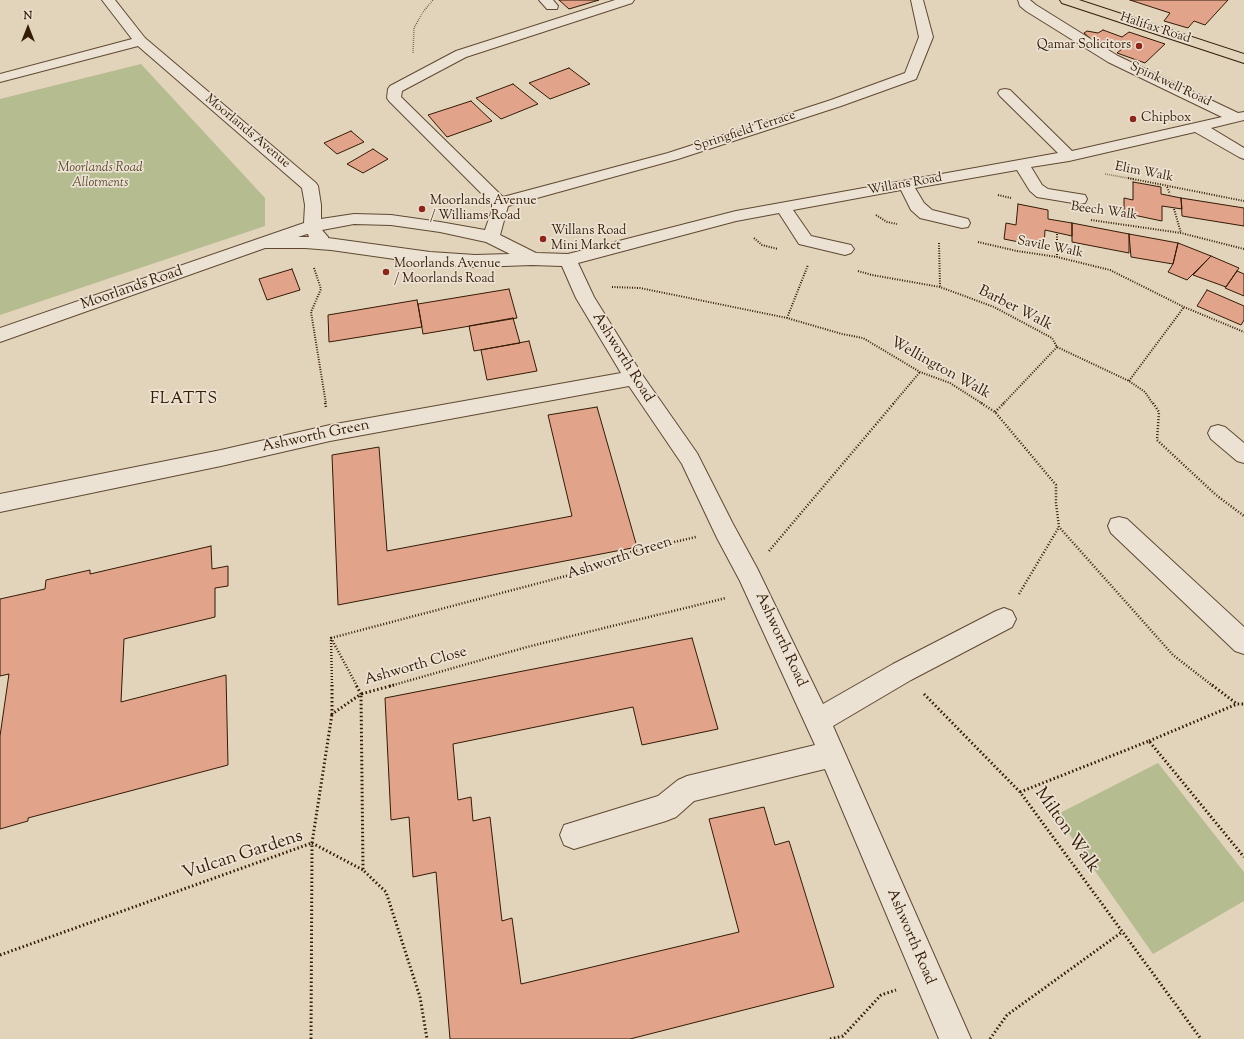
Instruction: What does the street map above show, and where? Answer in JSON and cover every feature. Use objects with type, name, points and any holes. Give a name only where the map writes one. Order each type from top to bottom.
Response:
[{"type":"main road","name":"Halifax Road","points":[[1066,0],[1244,58]]},
{"type":"street","name":"Moorlands Avenue","points":[[108,0],[140,41],[310,186],[313,205],[312,226]]},
{"type":"street","points":[[491,237],[500,210],[500,203],[394,98],[395,89],[461,54],[628,0]]},
{"type":"street","name":"Springfield Terrace","points":[[500,203],[673,156],[836,103],[911,76],[926,38],[917,0]]},
{"type":"street","name":"Spinkwell Road","points":[[1024,0],[1024,3],[1031,8],[1113,59],[1241,117]]},
{"type":"street","points":[[0,78],[140,41]]},
{"type":"street","points":[[1005,93],[1070,156]]},
{"type":"street","name":"Willans Road","points":[[568,260],[736,216],[906,184],[1070,156],[1241,117]]},
{"type":"street","points":[[1198,127],[1244,154]]},
{"type":"street","points":[[1022,164],[1036,188],[1044,193],[1079,199]]},
{"type":"street","points":[[906,184],[917,206],[926,214],[962,223]]},
{"type":"street","points":[[783,207],[805,240],[845,249]]},
{"type":"street","name":"Moorlands Road","points":[[0,335],[312,226],[354,219],[391,220],[440,227],[491,237],[532,259]]},
{"type":"street","points":[[312,226],[316,234],[330,244]]},
{"type":"street","name":"Moorlands Road","points":[[265,243],[305,242],[330,244],[445,259],[475,261],[532,259],[568,260]]},
{"type":"street","name":"Ashworth Road","points":[[568,260],[585,298],[634,378],[690,459],[725,531],[753,583],[818,721],[955,1039]]},
{"type":"street","name":"Ashworth Green","points":[[0,503],[221,458],[330,433],[634,378]]},
{"type":"street","points":[[1218,433],[1244,456]]},
{"type":"street","points":[[1119,526],[1244,643]]},
{"type":"street","points":[[818,721],[902,672],[1004,619]]},
{"type":"street","points":[[574,835],[666,807],[687,789],[832,754]]},
{"type":"path","points":[[975,173],[998,195],[1012,198]]},
{"type":"path","name":"Elim Walk","points":[[1100,173],[1244,201]]},
{"type":"path","points":[[1168,187],[1170,194]]},
{"type":"path","points":[[851,194],[864,208],[887,222],[902,225]]},
{"type":"path","points":[[1174,210],[1181,233]]},
{"type":"path","points":[[736,216],[746,231],[762,245],[783,250]]},
{"type":"path","name":"Beech Walk","points":[[1088,219],[1181,233],[1244,249]]},
{"type":"path","points":[[1057,234],[1057,256]]},
{"type":"path","points":[[939,240],[940,287]]},
{"type":"path","name":"Savile Walk","points":[[974,241],[1017,251],[1057,256],[1110,270],[1184,307],[1244,332]]},
{"type":"path","points":[[305,242],[321,289],[311,312],[330,433]]},
{"type":"path","points":[[787,318],[808,264]]},
{"type":"path","name":"Barber Walk","points":[[856,270],[872,275],[940,287],[994,307],[1052,338],[1057,347],[1129,381],[1145,392],[1159,412],[1157,440],[1216,495],[1244,516]]},
{"type":"path","name":"Wellington Walk","points":[[585,298],[604,287],[640,288],[787,318],[842,334],[863,338],[920,372],[950,383],[995,412],[1056,485],[1056,503],[1059,527]]},
{"type":"path","points":[[1129,381],[1184,307]]},
{"type":"path","points":[[995,412],[1057,347]]},
{"type":"path","points":[[753,583],[920,372]]},
{"type":"path","points":[[1004,619],[1059,527],[1173,655],[1237,704],[1244,704]]},
{"type":"path","name":"Ashworth Green","points":[[331,638],[600,567],[631,552],[662,543],[725,531]]},
{"type":"path","name":"Ashworth Close","points":[[363,870],[362,694],[753,583]]},
{"type":"path","points":[[331,638],[362,694],[332,714]]},
{"type":"path","points":[[331,638],[332,714],[312,843],[363,870],[386,892],[420,997],[427,1039]]},
{"type":"path","points":[[902,672],[1020,792]]},
{"type":"path","name":"Milton Walk","points":[[1201,1039],[1020,792],[1237,704]]},
{"type":"path","points":[[1149,740],[1244,857]]},
{"type":"path","name":"Vulcan Gardens","points":[[0,954],[312,843],[311,1039]]},
{"type":"path","points":[[990,1039],[1006,1015],[1122,932]]},
{"type":"path","points":[[830,1039],[843,1036],[881,995],[928,979]]},
{"type":"green space","name":"Moorlands Road Allotments","points":[[141,64],[265,198],[265,226],[0,315],[0,99]]},
{"type":"green space","points":[[1158,763],[1244,872],[1244,901],[1153,954],[1056,815]]},
{"type":"building","points":[[559,0],[599,0],[569,9]]},
{"type":"building","points":[[1130,0],[1228,0],[1205,25],[1194,21],[1188,28],[1164,21],[1170,13]]},
{"type":"building","name":"Qamar Solicitors","points":[[1103,30],[1122,37],[1129,32],[1165,44],[1145,63],[1117,53],[1122,49],[1091,39],[1084,33],[1087,31],[1098,33]]},
{"type":"building","points":[[569,68],[590,84],[550,99],[529,83]]},
{"type":"building","points":[[513,84],[538,104],[501,119],[476,98]]},
{"type":"building","points":[[471,101],[492,121],[447,137],[428,115]]},
{"type":"building","points":[[351,131],[364,142],[337,154],[324,143]]},
{"type":"building","points":[[373,149],[388,159],[363,173],[347,164]]},
{"type":"building","points":[[1133,182],[1161,187],[1161,194],[1181,198],[1182,209],[1162,206],[1162,221],[1124,213],[1124,198],[1133,200]]},
{"type":"building","points":[[1181,198],[1244,208],[1244,226],[1182,216]]},
{"type":"building","points":[[1018,204],[1048,210],[1048,219],[1072,223],[1072,236],[1045,230],[1044,247],[1004,239],[1006,223],[1016,225]]},
{"type":"building","points":[[1072,223],[1129,234],[1129,253],[1072,242]]},
{"type":"building","points":[[1129,234],[1178,243],[1173,264],[1131,257]]},
{"type":"building","points":[[1178,243],[1211,256],[1187,280],[1168,272],[1173,264]]},
{"type":"building","points":[[1211,256],[1239,268],[1226,287],[1193,275]]},
{"type":"building","points":[[292,269],[300,290],[267,300],[259,279]]},
{"type":"building","points":[[1237,271],[1244,274],[1244,296],[1225,288]]},
{"type":"building","points":[[509,289],[517,318],[423,334],[418,304]]},
{"type":"building","points":[[1207,290],[1244,306],[1244,320],[1241,325],[1197,306]]},
{"type":"building","points":[[417,300],[422,327],[329,342],[328,315]]},
{"type":"building","points":[[513,318],[520,343],[474,351],[469,326]]},
{"type":"building","points":[[529,341],[537,371],[487,380],[481,350]]},
{"type":"building","points":[[597,407],[637,547],[338,605],[332,455],[379,447],[387,551],[572,516],[548,415]]},
{"type":"building","points":[[211,546],[212,569],[228,566],[228,586],[215,588],[215,617],[124,639],[121,702],[226,675],[228,765],[28,818],[28,821],[0,829],[0,736],[9,674],[0,676],[0,599],[45,589],[46,580],[90,570],[90,574]]},
{"type":"building","points":[[692,638],[718,729],[642,745],[633,707],[453,744],[458,800],[471,797],[473,821],[490,817],[502,921],[512,918],[521,984],[739,932],[709,819],[764,807],[775,845],[789,841],[834,987],[630,1039],[450,1039],[436,872],[413,877],[409,817],[391,820],[385,698]]},
{"type":"place","name":"Qamar Solicitors","points":[[1139,46]]},
{"type":"place","name":"Chipbox","points":[[1133,119]]},
{"type":"place","name":"Moorlands Avenue / Williams Road","points":[[422,209]]},
{"type":"place","name":"Willans Road Mini Market","points":[[543,239]]},
{"type":"place","name":"Moorlands Avenue / Moorlands Road","points":[[386,272]]},
{"type":"district","name":"FLATTS","points":[[184,400]]}]
